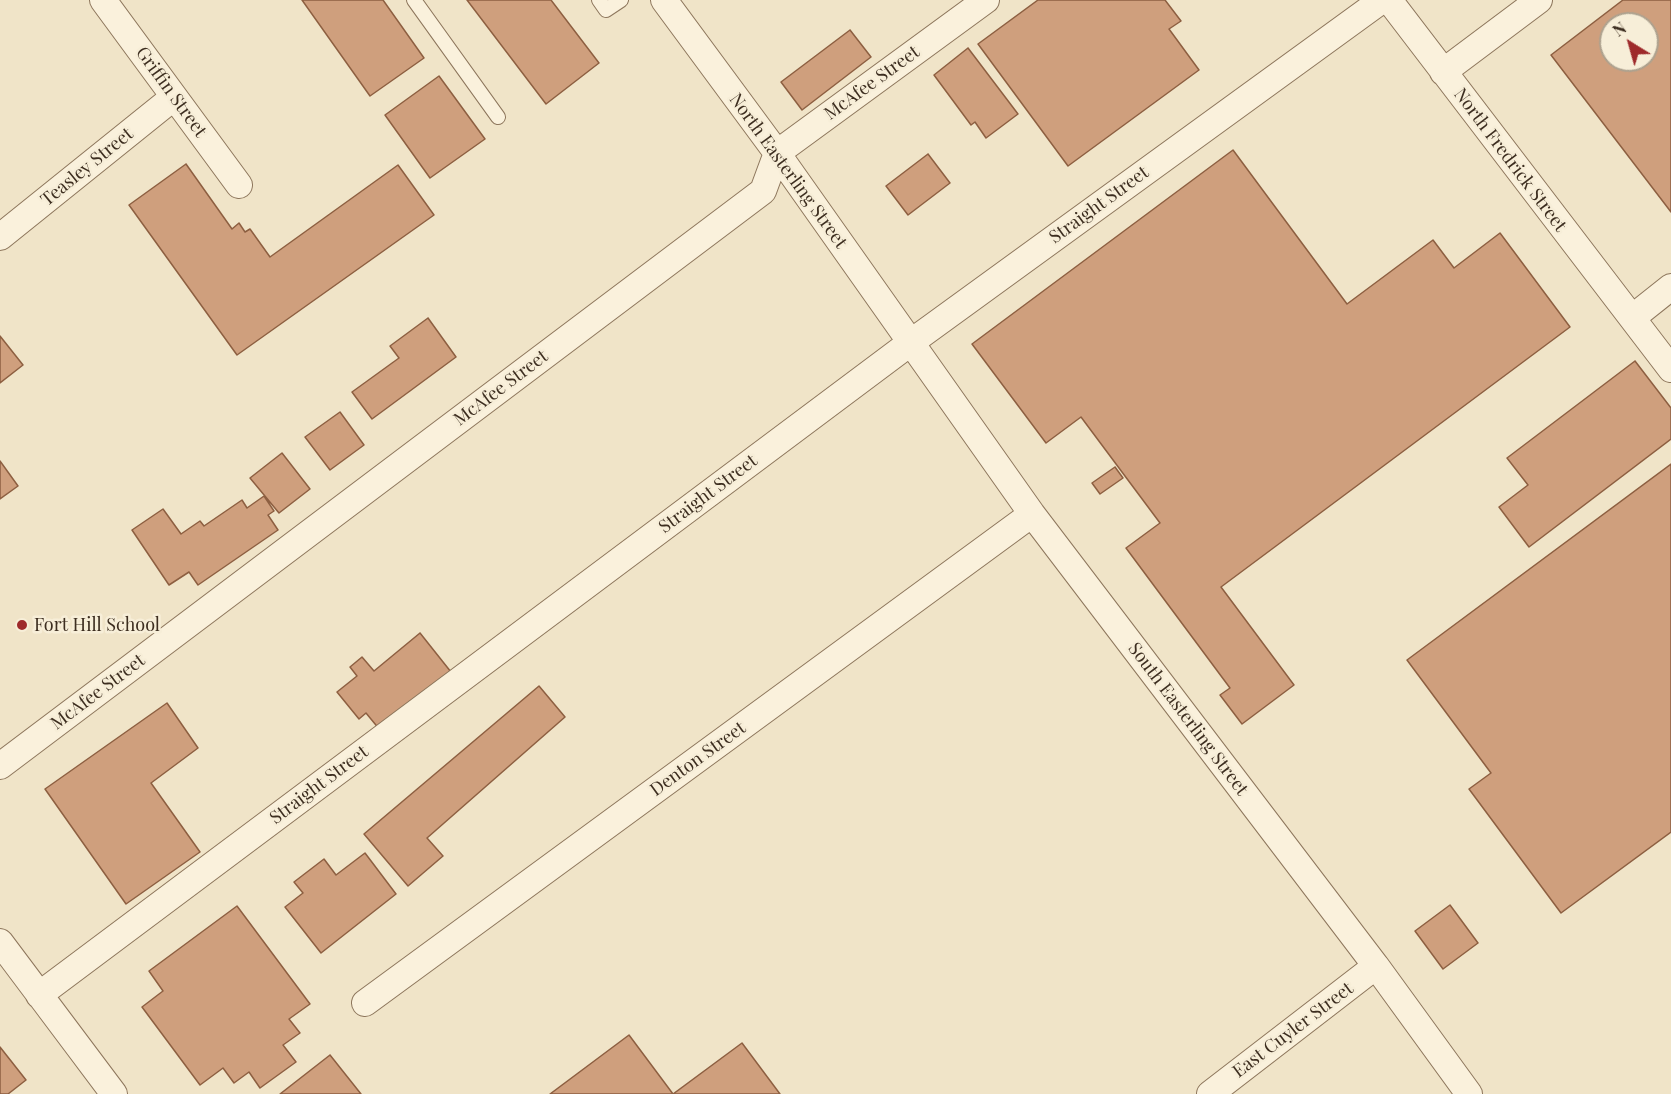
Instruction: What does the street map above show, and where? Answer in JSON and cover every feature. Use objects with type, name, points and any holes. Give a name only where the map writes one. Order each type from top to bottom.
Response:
[{"type":"street","name":"Griffin Street","points":[[103,0],[239,184]]},
{"type":"street","name":"North Easterling Street","points":[[664,0],[777,153],[910,343]]},
{"type":"street","name":"McAfee Street","points":[[0,766],[763,190],[777,153],[986,0]]},
{"type":"street","name":"Straight Street","points":[[39,995],[910,343],[1382,0]]},
{"type":"street","name":"North Fredrick Street","points":[[1389,0],[1671,369]]},
{"type":"street","points":[[1443,72],[1539,0]]},
{"type":"street","name":"Teasley Street","points":[[0,237],[174,97]]},
{"type":"street","points":[[1632,318],[1671,287]]},
{"type":"street","name":"South Easterling Street","points":[[910,343],[1032,514],[1376,966],[1469,1094]]},
{"type":"street","name":"Denton Street","points":[[365,1003],[1032,514]]},
{"type":"street","points":[[0,942],[114,1094]]},
{"type":"street","name":"East Cuyler Street","points":[[1210,1094],[1376,966]]},
{"type":"lane","points":[[414,0],[498,117]]},
{"type":"lane","points":[[598,0],[606,10],[621,0]]},
{"type":"building","points":[[302,0],[383,0],[424,58],[370,96]]},
{"type":"building","points":[[467,0],[551,0],[599,63],[546,104]]},
{"type":"building","points":[[1038,0],[1165,0],[1181,21],[1169,29],[1199,70],[1068,166],[978,44]]},
{"type":"building","points":[[1623,0],[1671,0],[1671,212],[1551,55],[1599,18],[1599,72],[1659,72],[1659,12],[1607,12]]},
{"type":"building","points":[[850,30],[871,57],[802,110],[781,82]]},
{"type":"building","points":[[968,48],[1018,114],[986,138],[975,122],[971,125],[934,75]]},
{"type":"building","points":[[439,76],[485,139],[430,178],[385,115]]},
{"type":"building","points":[[1233,150],[1347,304],[1433,240],[1454,268],[1500,233],[1570,327],[1221,587],[1294,685],[1242,724],[1220,695],[1230,688],[1126,548],[1160,523],[1081,417],[1046,443],[972,344]]},
{"type":"building","points":[[928,154],[950,183],[908,215],[886,186]]},
{"type":"building","points":[[186,164],[232,229],[239,223],[245,232],[250,229],[270,257],[398,165],[434,215],[237,355],[129,205]]},
{"type":"building","points":[[428,318],[456,357],[372,419],[352,392],[399,358],[390,346]]},
{"type":"building","points":[[0,336],[23,365],[0,383]]},
{"type":"building","points":[[1635,361],[1671,408],[1671,439],[1529,547],[1499,507],[1528,485],[1507,458]]},
{"type":"building","points":[[340,412],[364,445],[330,470],[305,437]]},
{"type":"building","points":[[282,453],[310,489],[279,513],[250,478]]},
{"type":"building","points":[[0,461],[18,486],[0,499]]},
{"type":"building","points":[[1671,464],[1671,832],[1561,913],[1469,789],[1491,773],[1407,660]]},
{"type":"building","points":[[1115,467],[1123,478],[1100,494],[1092,483]]},
{"type":"building","points":[[264,496],[274,511],[268,515],[278,530],[198,585],[189,572],[169,585],[132,530],[163,509],[181,534],[200,521],[204,526],[242,500],[247,508]]},
{"type":"building","points":[[420,633],[451,672],[380,730],[366,713],[359,719],[337,692],[357,676],[350,667],[362,657],[374,671]]},
{"type":"building","points":[[539,686],[565,717],[427,838],[443,856],[408,886],[364,834]]},
{"type":"building","points":[[167,703],[198,748],[151,783],[200,852],[126,904],[45,789]]},
{"type":"building","points":[[365,853],[396,894],[321,953],[285,907],[303,893],[294,882],[324,859],[336,875]]},
{"type":"building","points":[[1450,905],[1478,943],[1443,969],[1415,931]]},
{"type":"building","points":[[237,906],[310,1004],[289,1019],[300,1033],[283,1045],[296,1062],[260,1088],[249,1072],[234,1083],[223,1068],[200,1085],[142,1007],[163,991],[149,971]]},
{"type":"building","points":[[629,1035],[673,1094],[550,1094]]},
{"type":"building","points":[[742,1043],[780,1094],[673,1094]]},
{"type":"building","points":[[0,1047],[26,1080],[8,1094],[0,1094]]},
{"type":"building","points":[[330,1055],[361,1094],[280,1094]]},
{"type":"place","name":"Fort Hill School","points":[[22,625]]}]
